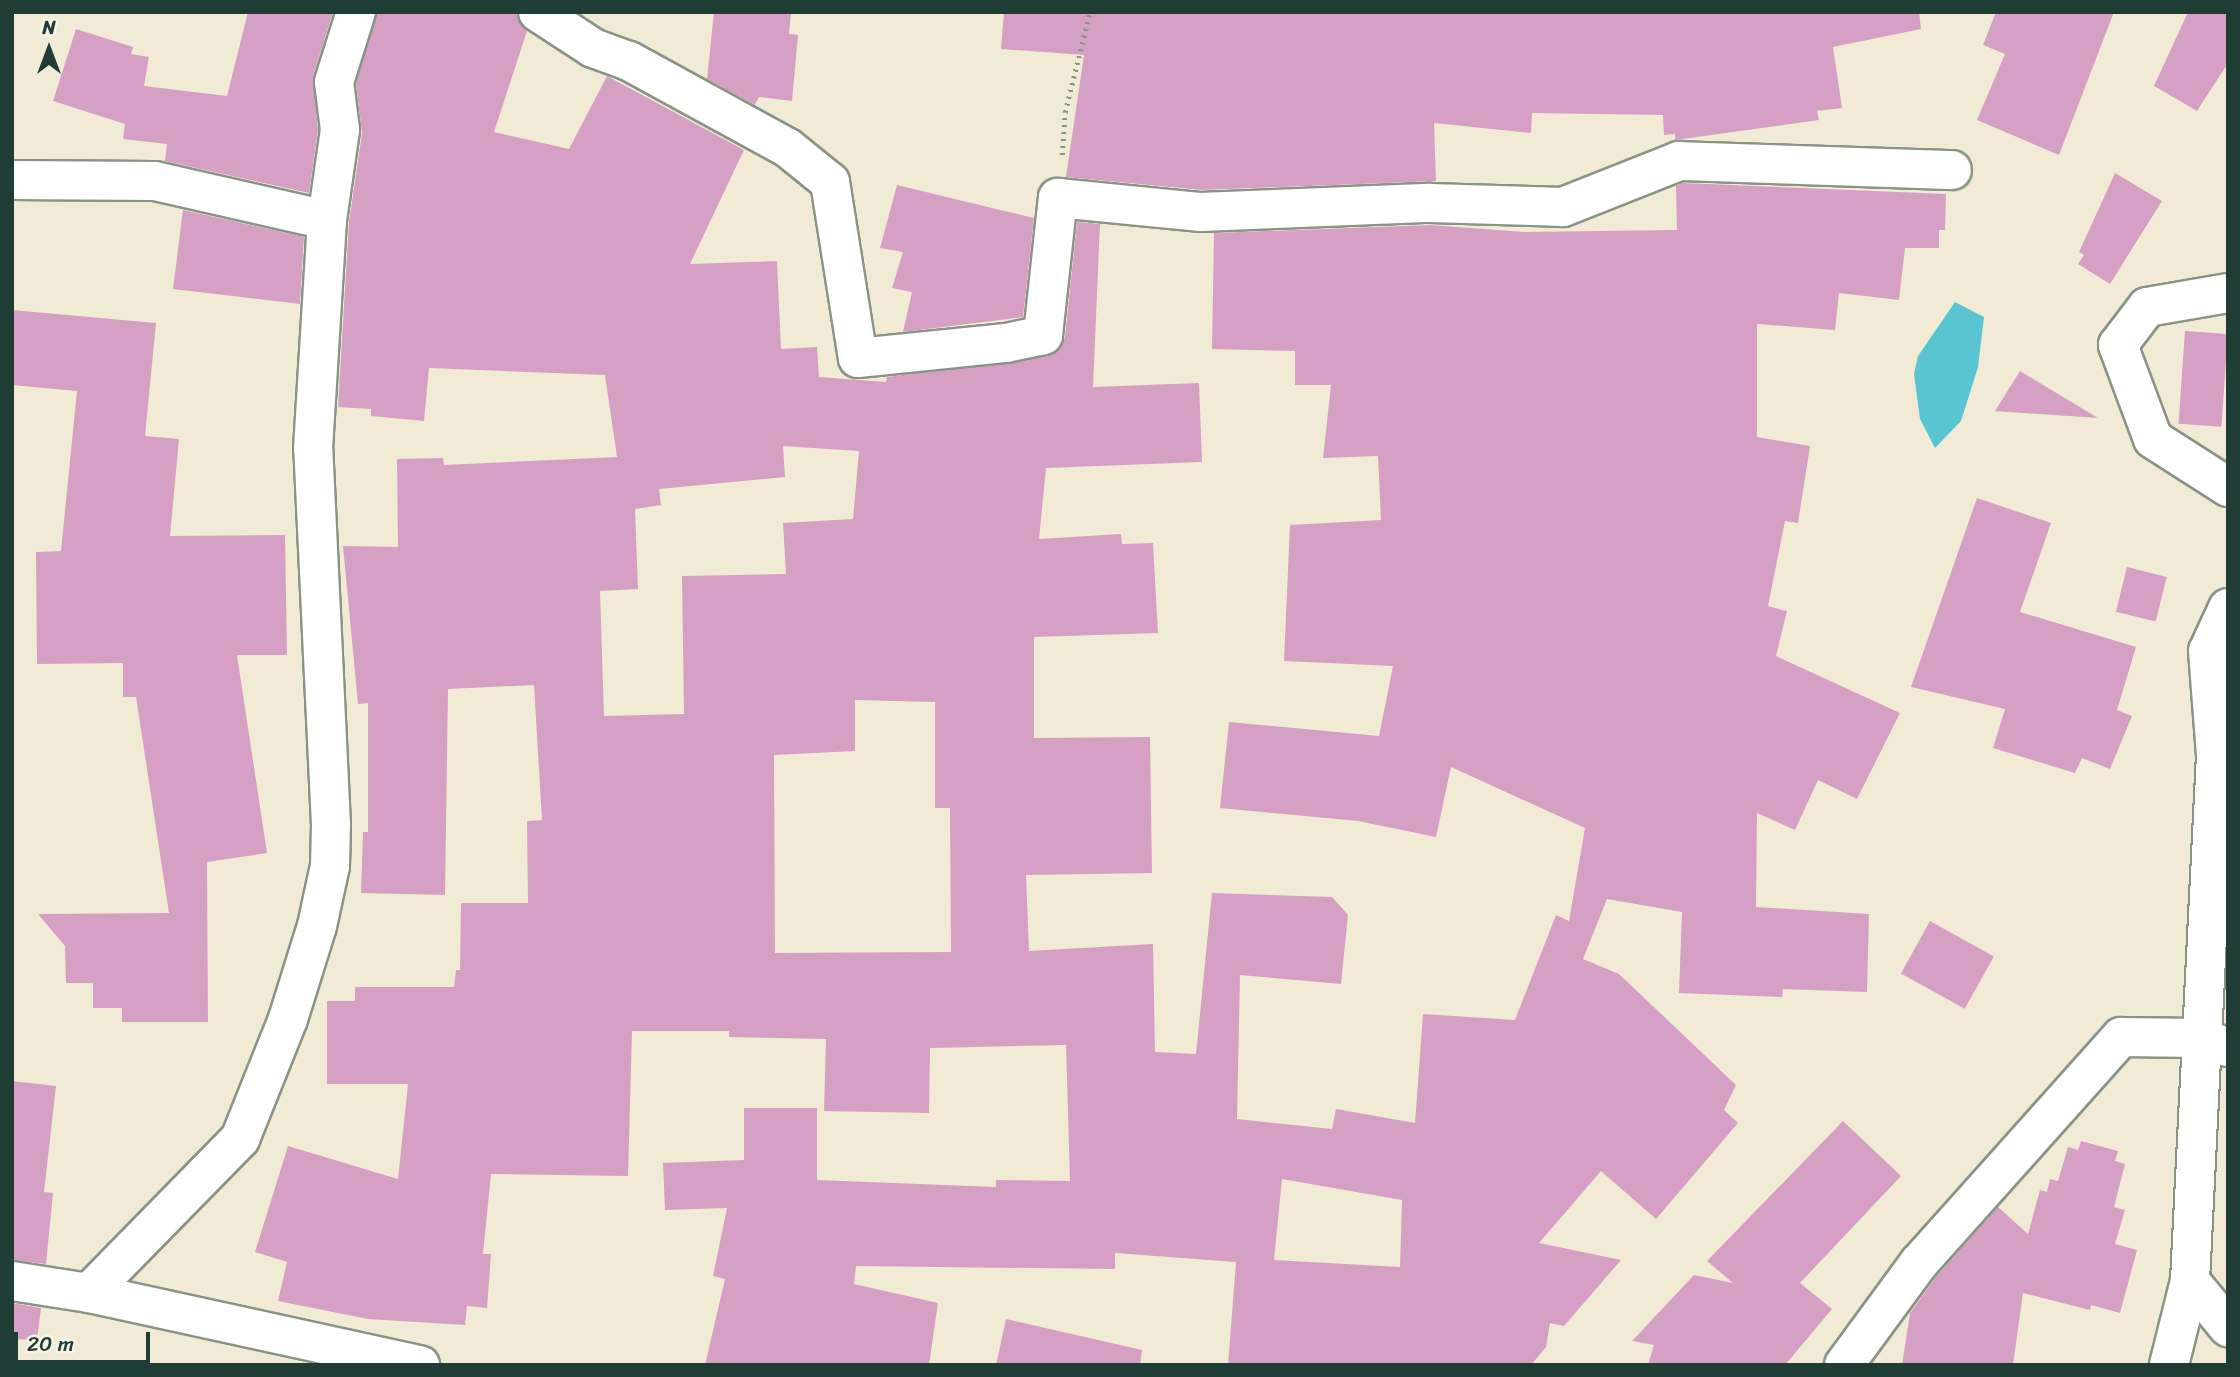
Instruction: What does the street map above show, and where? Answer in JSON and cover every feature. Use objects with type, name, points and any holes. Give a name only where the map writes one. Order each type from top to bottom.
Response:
[{"type":"street","points":[[89,1293],[240,1139],[288,1019],[317,926],[330,866],[331,825],[313,449],[327,220],[340,130],[334,82],[356,12]]},
{"type":"street","points":[[538,12],[593,48],[629,61],[788,148],[830,182],[858,358],[1044,335],[1058,198],[1201,212],[1430,203],[1563,207],[1679,161],[1952,170]]},
{"type":"street","points":[[12,180],[155,181],[327,220]]},
{"type":"street","points":[[2228,293],[2147,307],[2119,345],[2153,439],[2228,486]]},
{"type":"street","points":[[2169,1365],[2190,1281],[2214,1042],[2222,757],[2208,651],[2228,608]]},
{"type":"street","points":[[1844,1365],[1919,1263],[2121,1037],[2214,1042]]},
{"type":"street","points":[[12,1281],[89,1293],[420,1365]]},
{"type":"street","points":[[2190,1281],[2228,1327]]},
{"type":"path","points":[[1058,198],[1065,112],[1090,12]]},
{"type":"water","points":[[1955,302],[1984,317],[1978,367],[1961,421],[1935,448],[1920,419],[1914,374],[1918,356]]},
{"type":"building","points":[[248,12],[333,12],[313,76],[318,130],[309,193],[165,161],[167,144],[123,139],[125,124],[53,101],[76,29],[133,47],[131,54],[149,57],[144,86],[227,96]]},
{"type":"building","points":[[377,12],[516,12],[527,31],[494,132],[569,149],[607,76],[744,150],[690,264],[777,261],[781,349],[817,347],[819,377],[886,382],[887,377],[1048,356],[1060,349],[1065,337],[1077,222],[1100,224],[1093,387],[1199,383],[1202,462],[1046,468],[1039,539],[1121,534],[1122,544],[1153,543],[1158,633],[1034,637],[1034,738],[1150,737],[1152,873],[1026,875],[1029,951],[1153,944],[1155,1052],[1196,1054],[1212,893],[1332,897],[1348,915],[1341,984],[1240,975],[1237,1119],[1332,1129],[1336,1109],[1415,1123],[1423,1014],[1515,1020],[1556,915],[1569,921],[1585,828],[1451,767],[1436,837],[1358,821],[1220,808],[1229,722],[1379,736],[1393,666],[1284,661],[1290,525],[1381,520],[1378,456],[1323,458],[1331,385],[1295,385],[1295,351],[1212,349],[1214,233],[1430,225],[1524,232],[1677,230],[1676,186],[1683,183],[1946,194],[1945,230],[1939,230],[1939,248],[1905,248],[1899,300],[1839,293],[1835,330],[1757,324],[1757,437],[1810,446],[1798,523],[1785,521],[1768,606],[1787,611],[1776,656],[1900,713],[1857,799],[1818,780],[1795,830],[1757,813],[1756,907],[1869,914],[1867,992],[1783,989],[1782,997],[1679,993],[1682,912],[1607,899],[1583,959],[1619,974],[1736,1085],[1724,1110],[1738,1123],[1656,1219],[1601,1171],[1539,1243],[1621,1260],[1564,1326],[1550,1323],[1546,1347],[1531,1365],[1228,1365],[1236,1262],[1115,1253],[1115,1269],[856,1266],[854,1284],[938,1303],[929,1365],[705,1365],[725,1279],[713,1276],[727,1208],[665,1210],[663,1163],[744,1160],[744,1108],[817,1108],[817,1180],[996,1187],[996,1180],[1070,1181],[1066,1045],[930,1048],[929,1113],[824,1111],[826,1039],[729,1037],[729,1031],[632,1031],[628,1176],[491,1174],[483,1254],[491,1254],[487,1308],[467,1306],[465,1325],[368,1319],[278,1301],[287,1262],[255,1252],[288,1146],[398,1179],[408,1084],[327,1084],[327,1001],[355,1001],[355,987],[454,987],[456,970],[460,970],[461,903],[528,903],[527,821],[542,820],[534,685],[448,689],[445,895],[361,893],[363,832],[368,832],[368,703],[358,704],[343,546],[398,547],[397,459],[443,458],[444,465],[617,457],[605,375],[429,368],[424,421],[371,416],[371,409],[338,407],[349,222],[362,133],[356,84]],"holes":[[[783,446],[859,451],[853,519],[783,523],[786,574],[682,576],[684,714],[604,716],[600,591],[638,589],[635,509],[661,505],[659,489],[785,477]],[[855,700],[935,702],[935,808],[950,808],[951,952],[775,953],[774,755],[855,751]],[[1282,1179],[1402,1200],[1400,1267],[1274,1260]]]},
{"type":"building","points":[[714,12],[791,12],[789,34],[798,35],[792,101],[759,97],[755,105],[707,79]]},
{"type":"building","points":[[1004,12],[1919,12],[1921,29],[1833,47],[1842,108],[1817,111],[1819,120],[1675,140],[1675,134],[1664,135],[1663,115],[1532,113],[1531,133],[1434,123],[1436,181],[1202,190],[1066,177],[1084,55],[1001,49]]},
{"type":"building","points":[[1996,12],[2114,12],[2059,155],[1977,120],[2005,54],[1983,45]]},
{"type":"building","points":[[2188,12],[2228,12],[2228,63],[2197,111],[2154,86]]},
{"type":"building","points":[[2115,173],[2162,201],[2110,284],[2078,264],[2084,255],[2079,252]]},
{"type":"building","points":[[897,185],[1034,218],[1023,317],[903,332],[912,292],[892,288],[903,252],[880,248]]},
{"type":"building","points":[[183,210],[304,237],[300,304],[173,289]]},
{"type":"building","points":[[12,310],[156,323],[145,436],[179,439],[170,536],[285,535],[287,655],[237,655],[267,853],[207,862],[208,1022],[122,1022],[122,1008],[93,1008],[93,983],[66,983],[65,946],[38,914],[169,913],[136,697],[123,697],[123,663],[37,664],[36,552],[61,551],[77,391],[12,385]]},
{"type":"building","points":[[2185,331],[2228,334],[2221,427],[2179,424]]},
{"type":"building","points":[[2020,371],[2098,418],[1995,411]]},
{"type":"building","points":[[1977,498],[2051,523],[2020,612],[2136,647],[2117,710],[2132,716],[2110,769],[2082,758],[2075,773],[1993,748],[2005,709],[1911,687]]},
{"type":"building","points":[[2127,567],[2167,577],[2156,622],[2116,612]]},
{"type":"building","points":[[1930,921],[1994,956],[1965,1009],[1901,973]]},
{"type":"building","points":[[12,1081],[56,1086],[44,1192],[53,1193],[46,1264],[12,1260]]},
{"type":"building","points":[[1843,1121],[1901,1176],[1800,1283],[1832,1309],[1785,1365],[1648,1365],[1654,1345],[1632,1341],[1694,1275],[1733,1283],[1707,1261]]},
{"type":"building","points":[[2081,1141],[2118,1151],[2115,1161],[2125,1164],[2114,1207],[2125,1210],[2115,1244],[2137,1250],[2120,1313],[2091,1305],[2090,1310],[2023,1293],[2013,1365],[1902,1365],[1910,1313],[1936,1277],[1998,1207],[2028,1234],[2040,1190],[2047,1192],[2050,1179],[2058,1181],[2068,1147],[2078,1150]]},
{"type":"building","points":[[12,1303],[41,1308],[37,1340],[12,1339]]},
{"type":"building","points":[[1006,1319],[1142,1350],[1140,1365],[996,1365]]}]
